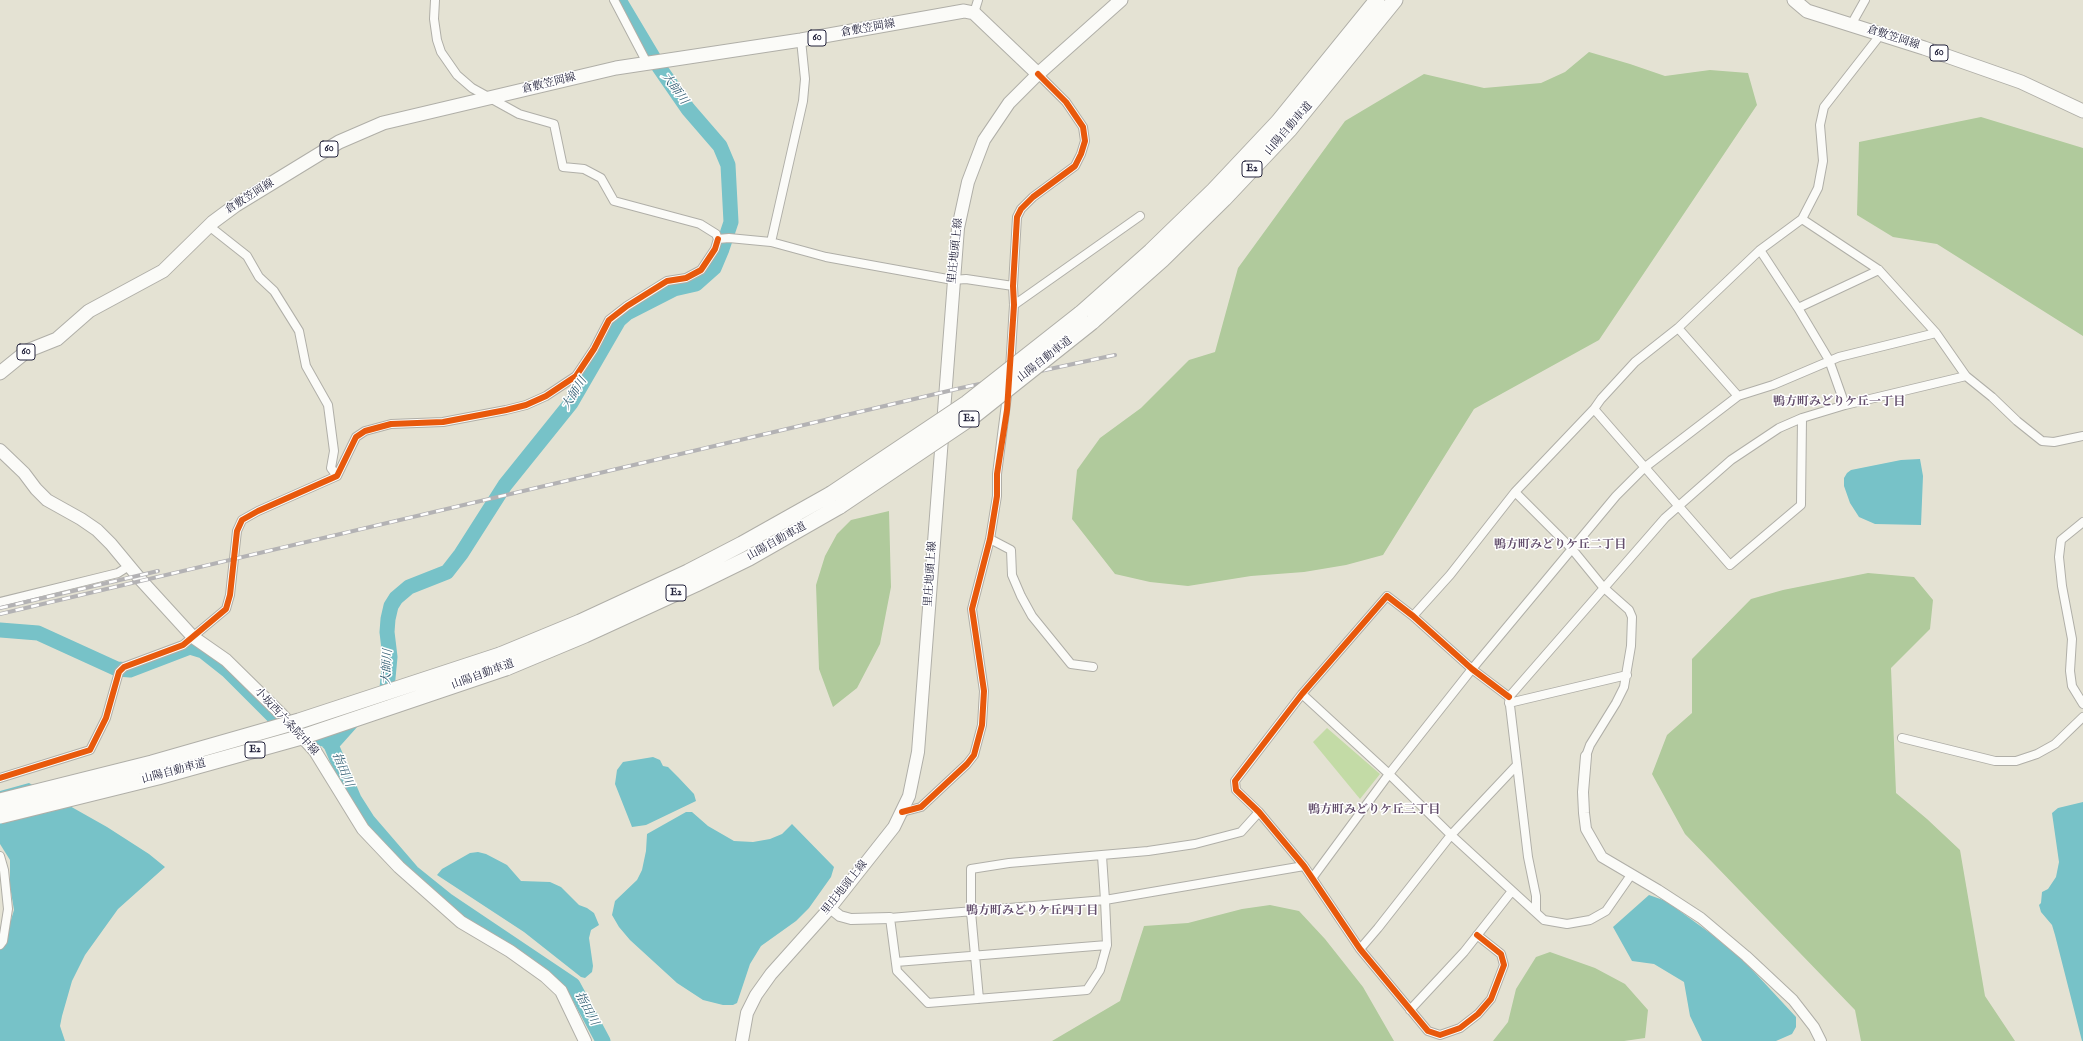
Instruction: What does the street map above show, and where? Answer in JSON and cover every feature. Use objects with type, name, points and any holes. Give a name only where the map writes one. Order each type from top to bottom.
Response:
[{"type":"highway","name":"山陽自動車道","points":[[1086,318],[1214,190],[1278,122],[1377,0]]},
{"type":"highway","name":"山陽自動車道","points":[[0,801],[152,763],[503,661],[585,635],[749,558],[835,500],[975,415],[1086,318],[1162,260],[1224,199],[1290,130],[1395,0]]},
{"type":"highway","name":"山陽自動車道","points":[[0,816],[158,777],[305,736],[503,661]]},
{"type":"main road","points":[[974,13],[1038,74],[1121,0]]},
{"type":"main road","name":"倉敷笠岡線","points":[[1794,0],[1807,11],[1881,34],[2021,82],[2083,111]]},
{"type":"main road","name":"倉敷笠岡線","points":[[0,373],[27,351],[57,338],[89,310],[163,271],[209,226],[236,205],[352,135],[383,123],[588,74],[652,62],[802,40],[964,11],[974,13]]},
{"type":"main road","name":"里庄地頭上線","points":[[742,1041],[747,1013],[756,995],[771,974],[830,908],[894,827],[902,812],[913,780],[918,752],[953,280],[961,209],[975,162],[984,140],[1009,104],[1038,74]]},
{"type":"main road","name":"小坂西六条院中線","points":[[0,450],[24,473],[36,489],[47,500],[97,530],[193,638],[226,660],[299,733],[308,743],[334,780],[363,829],[399,867],[461,922],[510,951],[561,991],[585,1041]]},
{"type":"street","points":[[435,0],[434,19],[437,40],[441,52],[456,75],[489,98],[519,114],[554,124],[563,168],[584,169],[601,178],[614,201],[700,224],[722,239],[771,242],[826,257],[953,280],[966,279],[1012,286]]},
{"type":"street","points":[[614,0],[652,62]]},
{"type":"street","points":[[974,13],[978,0]]},
{"type":"street","points":[[1851,25],[1865,0]]},
{"type":"street","points":[[1413,616],[1450,575],[1515,492],[1594,409],[1601,399],[1636,362],[1678,328],[1760,250],[1802,219],[1818,188],[1822,162],[1820,124],[1824,107],[1881,34]]},
{"type":"street","points":[[771,242],[803,101],[805,79],[802,40]]},
{"type":"street","points":[[902,812],[921,807],[962,770],[974,755],[982,725],[984,691],[972,609],[990,539],[997,496],[997,474],[1007,410],[1014,305],[1012,286],[1017,217],[1021,209],[1033,197],[1075,166],[1085,141],[1083,127],[1066,102],[1038,74]]},
{"type":"street","points":[[1014,305],[1140,216]]},
{"type":"street","points":[[1802,219],[1879,270],[1936,333],[1966,376],[2042,441],[2054,442],[2083,436]]},
{"type":"street","points":[[209,226],[247,256],[259,277],[274,291],[299,330],[306,366],[328,405],[334,451],[331,468],[337,476]]},
{"type":"street","points":[[0,778],[90,750],[106,718],[122,670],[183,645],[226,609],[230,595],[236,531],[242,520],[258,511],[337,476],[356,437],[365,431],[391,424],[443,422],[506,410],[526,405],[546,396],[576,376],[594,348],[609,320],[627,306],[667,281],[686,278],[701,270],[722,239]]},
{"type":"street","points":[[1760,250],[1798,308],[1829,360],[1845,405]]},
{"type":"street","points":[[1798,308],[1879,270]]},
{"type":"street","points":[[1678,328],[1738,396]]},
{"type":"street","points":[[1313,877],[1389,774],[1472,669],[1616,496],[1644,468],[1738,396],[1773,384],[1829,360],[1936,333]]},
{"type":"street","points":[[1509,700],[1603,587],[1665,518],[1731,460],[1779,428],[1802,418],[1845,405],[1966,376]]},
{"type":"street","points":[[1594,409],[1730,565],[1801,505],[1802,418]]},
{"type":"street","points":[[1515,492],[1572,549],[1603,587],[1629,610],[1632,617],[1631,646],[1624,686],[1616,703],[1590,745],[1586,756],[1583,792],[1586,829],[1602,857],[1658,890],[1701,918],[1746,956],[1793,1000],[1814,1027],[1821,1041]]},
{"type":"street","points":[[2083,522],[2062,540],[2059,557],[2062,586],[2072,639],[2070,671],[2072,686],[2083,704]]},
{"type":"street","points":[[990,539],[1011,550],[1012,575],[1032,616],[1071,664],[1093,667]]},
{"type":"street","points":[[0,602],[118,573],[130,566]]},
{"type":"street","points":[[1476,935],[1501,954],[1504,965],[1491,1000],[1470,1022],[1460,1028],[1440,1035],[1428,1031],[1360,949],[1313,877],[1259,812],[1236,790],[1235,780],[1302,694],[1387,596],[1413,616],[1509,700],[1528,857],[1536,896],[1536,911]]},
{"type":"street","points":[[1509,700],[1627,675]]},
{"type":"street","points":[[1302,694],[1389,774],[1451,835],[1536,911],[1544,920],[1567,924],[1590,920],[1606,911],[1631,875]]},
{"type":"street","points":[[1902,738],[1995,761],[2016,760],[2037,754],[2055,744],[2083,717]]},
{"type":"street","points":[[1360,949],[1451,835],[1516,766]]},
{"type":"street","points":[[979,999],[972,912],[971,869],[1010,863],[1102,856],[1195,844],[1241,832],[1259,812]]},
{"type":"street","points":[[0,856],[4,870],[8,909],[3,941],[0,945]]},
{"type":"street","points":[[890,918],[897,971],[902,978],[928,1003],[1087,990],[1100,970],[1107,945],[1102,856]]},
{"type":"street","points":[[830,908],[840,916],[851,919],[890,918],[972,912],[1105,900],[1304,866]]},
{"type":"street","points":[[1410,1010],[1464,952],[1512,891]]},
{"type":"street","points":[[896,962],[1107,945]]},
{"type":"green space","points":[[1589,52],[1665,76],[1710,70],[1748,73],[1757,105],[1599,340],[1474,409],[1383,555],[1346,565],[1304,572],[1251,576],[1188,586],[1150,582],[1115,574],[1072,519],[1077,470],[1100,438],[1141,408],[1189,360],[1215,352],[1238,268],[1345,121],[1424,74],[1484,88],[1541,83],[1565,72]]},
{"type":"green space","points":[[1981,117],[2083,148],[2083,336],[1937,244],[1893,237],[1857,215],[1859,142]]},
{"type":"green space","points":[[889,511],[891,587],[880,644],[857,688],[833,707],[819,669],[816,585],[825,556],[837,534],[851,520]]},
{"type":"green space","points":[[1868,573],[1914,577],[1933,600],[1930,629],[1891,668],[1896,793],[1927,819],[1960,850],[1985,996],[2015,1041],[1861,1041],[1855,1010],[1685,834],[1652,774],[1667,735],[1692,713],[1692,659],[1751,599],[1783,590]]},
{"type":"green space","points":[[1327,728],[1380,774],[1360,799],[1313,742]]},
{"type":"green space","points":[[1270,905],[1299,911],[1325,939],[1363,987],[1394,1041],[1052,1041],[1120,1001],[1144,926],[1188,923],[1242,909]]},
{"type":"green space","points":[[1550,952],[1595,968],[1625,984],[1648,1010],[1645,1038],[1624,1041],[1493,1041],[1508,1022],[1516,989],[1536,957]]},
{"type":"water","points":[[1920,459],[1923,476],[1921,525],[1875,524],[1859,517],[1850,503],[1844,486],[1844,478],[1847,473],[1851,470],[1901,460]]},
{"type":"water","points":[[653,757],[660,760],[663,766],[668,767],[678,777],[694,794],[696,801],[646,825],[632,827],[615,784],[617,770],[623,762]]},
{"type":"water","points":[[29,783],[107,827],[149,854],[165,867],[118,909],[85,955],[72,981],[62,1016],[60,1026],[65,1041],[0,1041],[0,947],[7,933],[14,910],[10,886],[10,860],[0,844],[0,791]]},
{"type":"water","points":[[2083,802],[2082,1041],[2052,925],[2041,912],[2039,905],[2041,903],[2042,892],[2048,889],[2056,877],[2059,862],[2052,813],[2058,808]]},
{"type":"water","points":[[686,812],[692,812],[708,826],[734,841],[753,842],[770,839],[782,834],[792,824],[834,867],[831,877],[809,908],[796,921],[761,946],[750,964],[737,1003],[733,1005],[723,1005],[703,1000],[677,983],[630,940],[619,927],[612,915],[615,901],[637,880],[642,870],[646,851],[647,834]]},
{"type":"water","points":[[478,852],[486,854],[507,865],[521,881],[550,882],[561,887],[579,905],[594,913],[599,925],[591,930],[589,938],[593,966],[592,972],[585,978],[581,977],[524,932],[437,875],[442,869],[470,853]]},
{"type":"water","points":[[1649,895],[1666,901],[1710,933],[1745,962],[1796,1017],[1796,1027],[1792,1034],[1776,1041],[1702,1041],[1690,1016],[1684,982],[1654,964],[1632,961],[1613,927]]},
{"type":"waterway","name":"大師川","points":[[382,703],[386,699],[390,657],[387,632],[388,619],[391,606],[396,598],[409,587],[447,572],[461,554],[505,485],[571,403],[619,320],[627,313],[674,289],[696,284],[714,268],[722,249],[731,222],[728,165],[720,146],[688,109],[659,67],[619,0]]},
{"type":"waterway","name":"指田川","points":[[0,630],[38,633],[117,669],[130,670],[190,647],[203,651],[227,670],[293,736],[325,739],[331,745],[354,799],[368,821],[412,872],[448,901],[573,985],[603,1041]]},
{"type":"waterway","name":"大師川","points":[[331,745],[356,717]]},
{"type":"railway","points":[[0,614],[961,388],[1115,355]]},
{"type":"railway","points":[[0,608],[158,571]]},
{"type":"cycle path","points":[[902,812],[921,807],[967,764],[974,755],[982,725],[984,691],[972,609],[990,539],[997,496],[997,474],[1007,410],[1014,305],[1013,286],[1017,217],[1021,209],[1033,197],[1075,166],[1085,141],[1083,127],[1066,102],[1038,74]]},
{"type":"cycle path","points":[[0,778],[90,750],[106,718],[119,672],[124,667],[183,645],[226,609],[230,595],[237,531],[242,520],[258,511],[337,476],[356,437],[365,431],[391,424],[443,422],[506,410],[526,405],[546,396],[576,376],[594,349],[609,320],[627,306],[667,281],[686,278],[701,270],[715,249],[718,239]]},
{"type":"cycle path","points":[[1477,935],[1501,954],[1504,965],[1491,999],[1478,1014],[1460,1028],[1440,1035],[1428,1031],[1360,949],[1304,866],[1259,812],[1236,790],[1235,781],[1302,694],[1387,596],[1413,616],[1472,669],[1509,697]]},
{"type":"district","name":"鴨方町みどりケ丘一丁目","points":[[1839,403]]},
{"type":"district","name":"鴨方町みどりケ丘二丁目","points":[[1560,546]]},
{"type":"district","name":"鴨方町みどりケ丘三丁目","points":[[1374,811]]},
{"type":"district","name":"鴨方町みどりケ丘四丁目","points":[[1032,912]]}]
